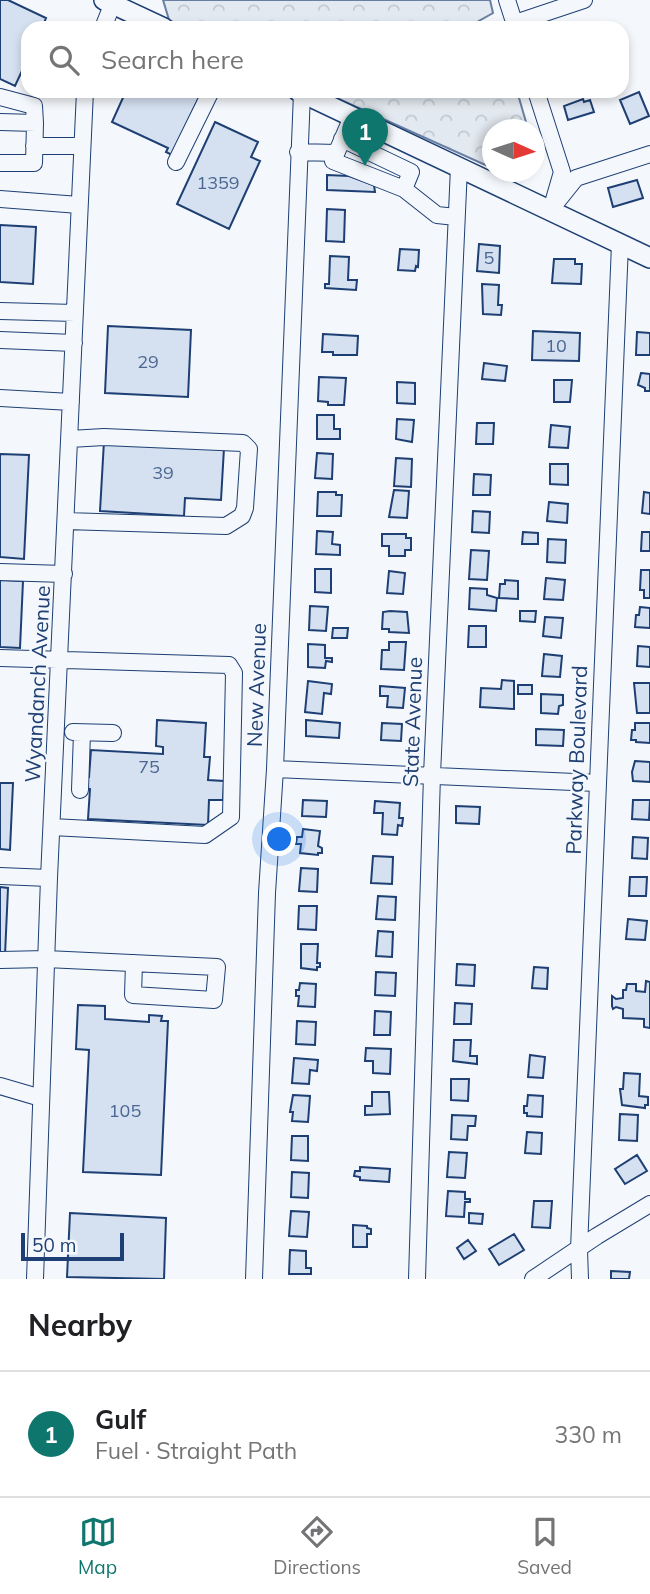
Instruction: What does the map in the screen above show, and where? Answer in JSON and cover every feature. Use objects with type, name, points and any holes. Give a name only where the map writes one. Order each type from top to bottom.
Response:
[{"type":"main road","points":[[110,1],[150,21]]},
{"type":"main road","points":[[312,98],[650,258]]},
{"type":"street","points":[[507,0],[515,21]]},
{"type":"street","points":[[527,21],[584,0]]},
{"type":"street","points":[[105,21],[110,1]]},
{"type":"street","points":[[0,97],[34,106],[35,123],[34,163],[0,163]]},
{"type":"street","name":"Wyandanch Avenue","points":[[35,1279],[46,959],[85,98]]},
{"type":"street","points":[[176,162],[208,98]]},
{"type":"street","name":"New Avenue","points":[[254,1279],[300,98]]},
{"type":"street","points":[[538,98],[562,172],[551,210]]},
{"type":"street","points":[[352,117],[333,161],[404,190],[437,215],[456,217]]},
{"type":"street","points":[[0,122],[35,123]]},
{"type":"street","points":[[34,146],[82,146]]},
{"type":"street","points":[[298,152],[339,146],[373,154],[411,172]]},
{"type":"street","points":[[404,190],[422,149]]},
{"type":"street","points":[[364,174],[373,154]]},
{"type":"street","points":[[551,210],[576,178],[650,154]]},
{"type":"street","name":"State Avenue","points":[[417,1279],[432,775],[459,167]]},
{"type":"street","points":[[0,200],[79,205]]},
{"type":"street","name":"Parkway Boulevard","points":[[580,1279],[597,783],[620,244]]},
{"type":"street","points":[[0,311],[75,313]]},
{"type":"street","points":[[0,340],[74,342]]},
{"type":"street","points":[[0,398],[71,402]]},
{"type":"street","points":[[66,521],[226,526],[242,516],[245,508],[248,449],[243,443],[104,437],[70,439]]},
{"type":"street","points":[[0,572],[64,574]]},
{"type":"street","points":[[0,658],[229,665],[234,673],[231,817],[205,835],[52,827]]},
{"type":"street","points":[[57,732],[113,733]]},
{"type":"street","points":[[80,790],[82,733]]},
{"type":"street","points":[[275,769],[597,783]]},
{"type":"street","points":[[0,876],[50,878]]},
{"type":"street","points":[[0,960],[46,959],[216,967],[214,1000],[133,995],[134,964]]},
{"type":"street","points":[[0,1086],[41,1098]]},
{"type":"street","points":[[533,1279],[650,1204]]},
{"type":"green space","points":[[163,0],[490,0],[493,13],[479,21],[169,21]]},
{"type":"green space","points":[[337,98],[519,98],[525,119],[482,119],[482,163]]},
{"type":"building","points":[[0,0],[8,0],[46,18],[45,21],[21,21],[21,73],[15,86],[0,79]]},
{"type":"building","points":[[639,92],[649,116],[630,124],[620,100]]},
{"type":"building","points":[[123,98],[199,98],[172,155],[166,152],[168,148],[112,122]]},
{"type":"building","points":[[583,99],[584,102],[590,100],[594,112],[568,120],[564,106]]},
{"type":"building","points":[[215,122],[258,142],[251,157],[260,161],[229,229],[177,204]]},
{"type":"building","points":[[327,175],[349,176],[374,185],[375,192],[327,190]]},
{"type":"building","points":[[637,180],[643,198],[613,207],[608,188]]},
{"type":"building","points":[[327,209],[345,210],[344,242],[326,241]]},
{"type":"building","points":[[0,225],[36,227],[33,284],[0,282]]},
{"type":"building","points":[[479,244],[500,246],[499,273],[477,271]]},
{"type":"building","points":[[400,249],[419,250],[418,267],[416,266],[415,271],[398,270]]},
{"type":"building","points":[[330,256],[349,257],[348,280],[357,280],[356,290],[325,288],[325,284],[329,284]]},
{"type":"building","points":[[554,259],[575,259],[575,264],[582,264],[581,284],[552,283]]},
{"type":"building","points":[[482,284],[499,285],[498,305],[502,305],[501,315],[483,314]]},
{"type":"building","points":[[108,326],[191,330],[188,397],[105,393]]},
{"type":"building","points":[[533,331],[580,333],[579,361],[532,360]]},
{"type":"building","points":[[637,332],[650,333],[650,355],[636,355]]},
{"type":"building","points":[[323,334],[358,336],[357,355],[322,352]]},
{"type":"building","points":[[484,363],[507,366],[505,381],[482,379]]},
{"type":"building","points":[[641,373],[650,374],[650,391],[645,391],[645,388],[638,385]]},
{"type":"building","points":[[319,377],[346,378],[344,405],[328,405],[328,402],[318,401]]},
{"type":"building","points":[[554,380],[572,380],[570,402],[554,402]]},
{"type":"building","points":[[397,382],[415,383],[415,404],[397,403]]},
{"type":"building","points":[[317,415],[334,415],[334,429],[340,429],[340,439],[317,439]]},
{"type":"building","points":[[397,419],[414,420],[412,442],[396,439]]},
{"type":"building","points":[[477,423],[494,423],[493,444],[476,444]]},
{"type":"building","points":[[551,425],[570,427],[568,448],[549,447]]},
{"type":"building","points":[[104,441],[224,448],[221,500],[185,498],[184,516],[100,511]]},
{"type":"building","points":[[317,453],[333,454],[332,479],[315,478]]},
{"type":"building","points":[[0,454],[29,455],[24,559],[0,557]]},
{"type":"building","points":[[396,458],[412,459],[411,487],[394,486]]},
{"type":"building","points":[[550,464],[568,464],[568,485],[550,484]]},
{"type":"building","points":[[474,474],[491,475],[490,495],[473,495]]},
{"type":"building","points":[[394,490],[409,491],[407,518],[389,517]]},
{"type":"building","points":[[318,492],[336,492],[336,495],[342,495],[341,516],[317,516]]},
{"type":"building","points":[[644,492],[650,493],[650,514],[642,513]]},
{"type":"building","points":[[549,502],[568,504],[567,523],[547,521]]},
{"type":"building","points":[[473,511],[490,512],[489,533],[472,532]]},
{"type":"building","points":[[317,531],[333,532],[332,544],[340,545],[340,555],[316,554]]},
{"type":"building","points":[[523,532],[538,533],[538,544],[522,544]]},
{"type":"building","points":[[642,532],[650,532],[650,551],[641,551]]},
{"type":"building","points":[[382,534],[406,534],[406,538],[411,538],[411,550],[405,550],[405,556],[389,556],[389,546],[382,546]]},
{"type":"building","points":[[548,539],[566,540],[565,563],[547,562]]},
{"type":"building","points":[[471,550],[489,551],[487,580],[469,579]]},
{"type":"building","points":[[315,569],[331,569],[331,593],[315,592]]},
{"type":"building","points":[[641,570],[650,570],[650,598],[644,598],[644,590],[640,590]]},
{"type":"building","points":[[389,571],[405,573],[403,594],[387,593]]},
{"type":"building","points":[[546,578],[565,580],[563,600],[544,599]]},
{"type":"building","points":[[0,580],[23,581],[20,648],[0,647]]},
{"type":"building","points":[[505,580],[518,581],[518,599],[499,598],[500,584],[505,584]]},
{"type":"building","points":[[470,588],[487,589],[487,595],[497,598],[496,611],[469,609]]},
{"type":"building","points":[[310,606],[328,607],[326,631],[309,630]]},
{"type":"building","points":[[640,607],[650,608],[650,628],[635,627]]},
{"type":"building","points":[[520,611],[536,611],[535,622],[520,621]]},
{"type":"building","points":[[383,612],[407,612],[409,633],[382,629]]},
{"type":"building","points":[[545,617],[563,618],[561,638],[543,636]]},
{"type":"building","points":[[469,626],[486,626],[486,647],[468,647]]},
{"type":"building","points":[[333,628],[348,628],[347,638],[332,638]]},
{"type":"building","points":[[389,642],[406,642],[404,670],[381,669],[382,650],[389,650]]},
{"type":"building","points":[[308,644],[325,645],[325,658],[332,658],[332,662],[326,661],[325,668],[308,667]]},
{"type":"building","points":[[638,646],[650,647],[650,667],[637,666]]},
{"type":"building","points":[[544,654],[562,656],[560,677],[542,676]]},
{"type":"building","points":[[502,680],[514,681],[514,709],[480,707],[481,688],[501,689]]},
{"type":"building","points":[[308,681],[332,684],[331,694],[324,693],[322,714],[305,712]]},
{"type":"building","points":[[634,683],[650,683],[650,713],[637,713]]},
{"type":"building","points":[[518,685],[532,685],[532,694],[518,694]]},
{"type":"building","points":[[380,686],[405,688],[403,708],[387,707],[388,696],[380,696]]},
{"type":"building","points":[[541,694],[563,695],[563,705],[559,706],[558,714],[541,713]]},
{"type":"building","points":[[157,720],[206,723],[204,757],[210,757],[208,780],[224,781],[223,800],[209,800],[208,825],[88,819],[90,789],[85,788],[86,777],[89,777],[91,750],[163,754],[163,747],[156,746]]},
{"type":"building","points":[[306,720],[340,723],[339,738],[306,736]]},
{"type":"building","points":[[382,723],[402,724],[401,741],[381,740]]},
{"type":"building","points":[[635,723],[650,723],[650,743],[631,740]]},
{"type":"building","points":[[536,729],[564,730],[563,746],[536,745]]},
{"type":"building","points":[[635,761],[650,762],[650,782],[633,781]]},
{"type":"building","points":[[0,783],[13,783],[10,850],[0,849]]},
{"type":"building","points":[[303,800],[327,801],[326,817],[302,816]]},
{"type":"building","points":[[633,800],[650,800],[649,820],[632,819]]},
{"type":"building","points":[[375,801],[400,803],[399,818],[403,818],[402,826],[398,825],[397,835],[382,834],[383,813],[374,813]]},
{"type":"building","points":[[456,806],[480,807],[479,824],[456,823]]},
{"type":"building","points":[[303,829],[320,831],[318,846],[322,848],[322,853],[300,853],[301,844],[296,844],[297,837],[302,837]]},
{"type":"building","points":[[633,837],[648,838],[647,859],[632,858]]},
{"type":"building","points":[[373,856],[393,857],[392,884],[371,883]]},
{"type":"building","points":[[301,868],[318,869],[317,892],[299,891]]},
{"type":"building","points":[[630,877],[647,877],[646,896],[629,896]]},
{"type":"building","points":[[0,887],[8,888],[5,955],[0,955]]},
{"type":"building","points":[[378,896],[396,897],[395,920],[376,919]]},
{"type":"building","points":[[299,906],[317,906],[316,930],[298,929]]},
{"type":"building","points":[[628,919],[647,921],[645,940],[626,939]]},
{"type":"building","points":[[378,931],[393,932],[392,957],[376,956]]},
{"type":"building","points":[[301,944],[318,944],[317,963],[320,963],[320,967],[317,967],[317,970],[301,968]]},
{"type":"building","points":[[457,964],[475,965],[474,986],[456,985]]},
{"type":"building","points":[[534,967],[548,968],[547,989],[532,988]]},
{"type":"building","points":[[376,972],[396,973],[395,996],[375,995]]},
{"type":"building","points":[[646,981],[650,982],[650,1028],[644,1027],[644,1019],[623,1018],[623,1009],[613,1009],[612,1006],[612,996],[616,999],[623,998],[623,990],[626,990],[627,984],[636,984],[636,991],[645,992]]},
{"type":"building","points":[[300,983],[316,984],[315,1007],[298,1006],[299,996],[296,996],[296,990],[299,990]]},
{"type":"building","points":[[455,1003],[472,1004],[471,1024],[454,1024]]},
{"type":"building","points":[[78,1005],[105,1006],[105,1019],[149,1022],[149,1015],[162,1016],[161,1021],[168,1021],[161,1175],[83,1172],[89,1050],[76,1049]]},
{"type":"building","points":[[375,1011],[391,1012],[390,1035],[374,1035]]},
{"type":"building","points":[[297,1021],[316,1022],[315,1045],[296,1044]]},
{"type":"building","points":[[454,1040],[471,1040],[470,1056],[477,1056],[477,1064],[453,1061]]},
{"type":"building","points":[[366,1048],[391,1049],[390,1074],[373,1073],[373,1061],[365,1061]]},
{"type":"building","points":[[530,1055],[545,1057],[543,1078],[528,1077]]},
{"type":"building","points":[[294,1058],[318,1060],[317,1071],[310,1070],[309,1084],[292,1083]]},
{"type":"building","points":[[624,1073],[640,1074],[639,1096],[648,1097],[648,1105],[645,1105],[645,1108],[622,1105],[620,1089],[623,1089]]},
{"type":"building","points":[[451,1079],[469,1079],[468,1101],[451,1100]]},
{"type":"building","points":[[372,1092],[389,1092],[390,1114],[365,1115],[365,1106],[372,1106]]},
{"type":"building","points":[[293,1095],[310,1096],[308,1122],[292,1121],[293,1112],[290,1112]]},
{"type":"building","points":[[528,1095],[543,1096],[542,1117],[527,1116],[527,1113],[524,1113]]},
{"type":"building","points":[[620,1114],[638,1115],[637,1141],[619,1140]]},
{"type":"building","points":[[452,1115],[476,1116],[475,1126],[468,1126],[467,1140],[451,1139]]},
{"type":"building","points":[[527,1132],[542,1133],[541,1154],[525,1153]]},
{"type":"building","points":[[292,1136],[308,1136],[308,1161],[291,1160]]},
{"type":"building","points":[[449,1152],[467,1153],[465,1178],[447,1177]]},
{"type":"building","points":[[637,1155],[647,1171],[625,1184],[615,1169]]},
{"type":"building","points":[[360,1167],[390,1169],[389,1182],[360,1180],[360,1177],[354,1176],[355,1171],[360,1171]]},
{"type":"building","points":[[292,1172],[309,1173],[308,1198],[291,1197]]},
{"type":"building","points":[[448,1191],[465,1192],[465,1199],[470,1199],[470,1202],[465,1202],[464,1217],[446,1216]]},
{"type":"building","points":[[534,1201],[552,1201],[550,1228],[532,1227]]},
{"type":"building","points":[[291,1211],[309,1212],[307,1237],[289,1236]]},
{"type":"building","points":[[70,1213],[166,1218],[164,1279],[67,1277]]},
{"type":"building","points":[[469,1213],[483,1214],[482,1224],[469,1223]]},
{"type":"building","points":[[353,1225],[371,1229],[371,1234],[367,1234],[367,1247],[353,1247]]},
{"type":"building","points":[[514,1234],[524,1250],[499,1265],[489,1249]]},
{"type":"building","points":[[468,1240],[476,1251],[464,1259],[457,1248]]},
{"type":"building","points":[[290,1250],[306,1251],[306,1268],[311,1268],[311,1274],[289,1274]]},
{"type":"building","points":[[611,1271],[630,1272],[629,1279],[611,1279]]},
{"type":"place","name":"Gulf","points":[[365,166]]}]
